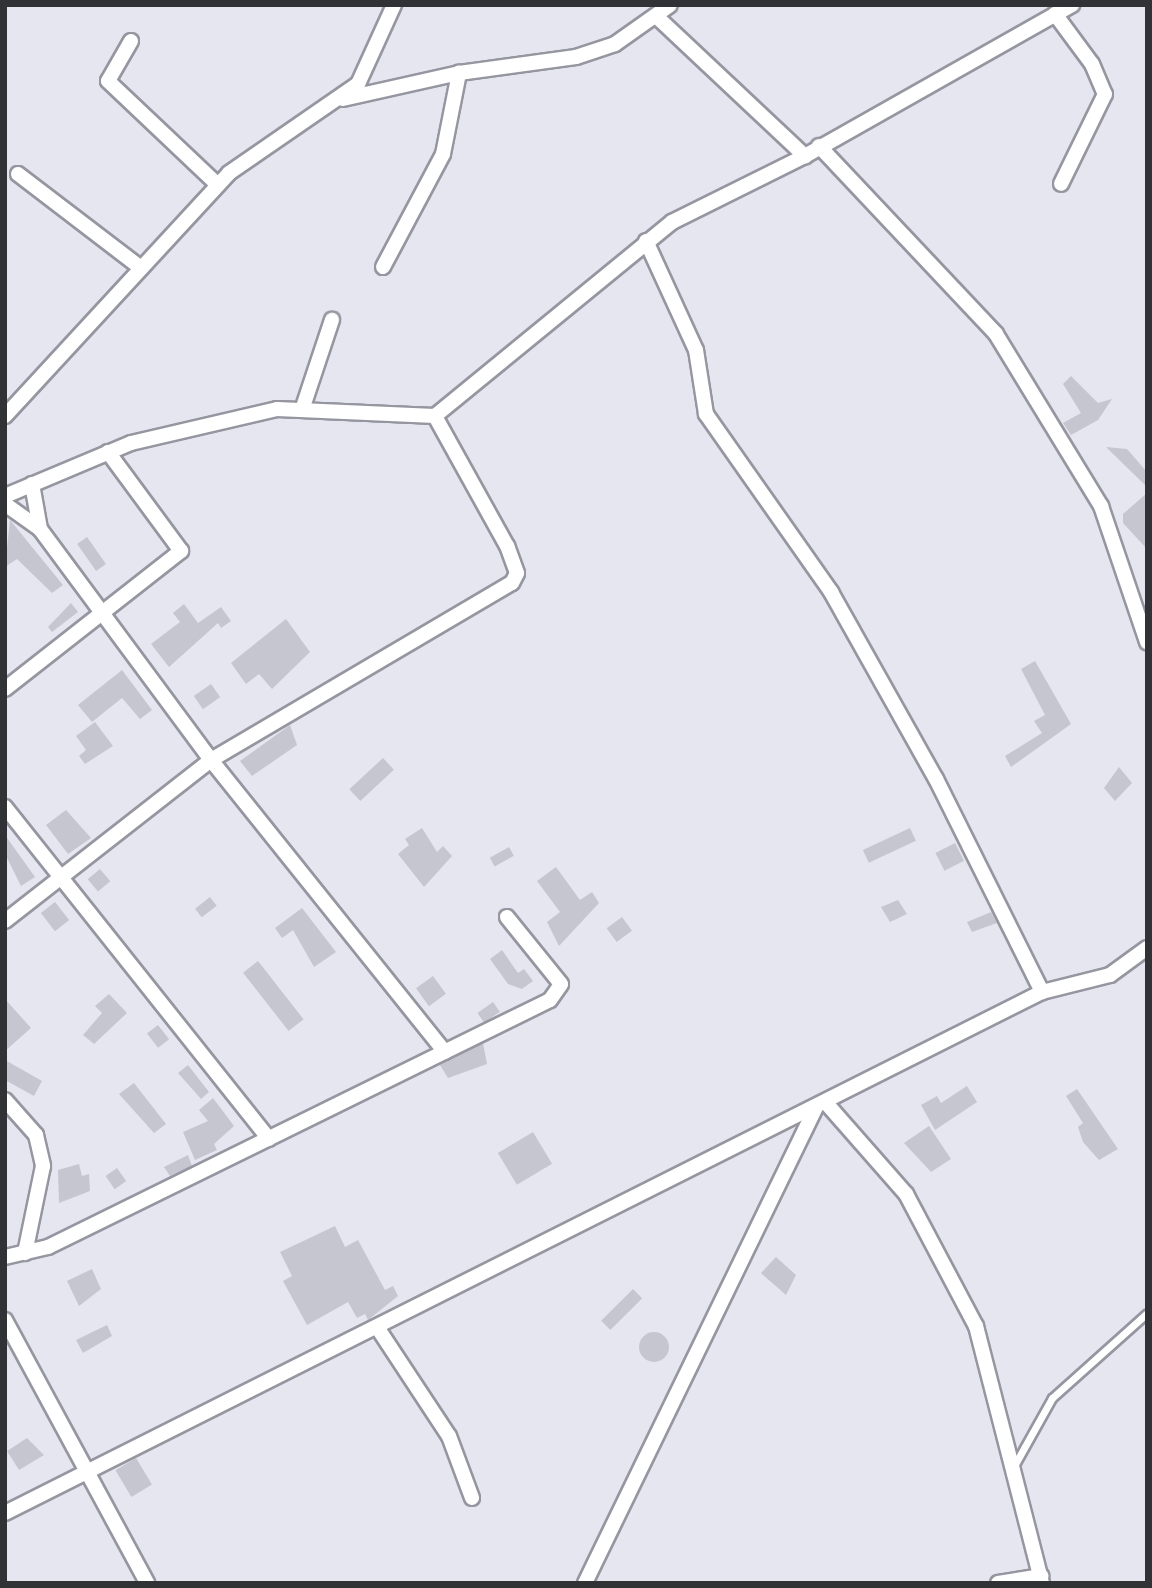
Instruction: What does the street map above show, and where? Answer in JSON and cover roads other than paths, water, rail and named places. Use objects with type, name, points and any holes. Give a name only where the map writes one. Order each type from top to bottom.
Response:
[{"type":"street","points":[[342,100],[366,69],[394,5]]},
{"type":"street","points":[[5,416],[217,184],[259,146],[342,100],[459,73],[576,57],[615,44],[658,18],[670,5]]},
{"type":"street","points":[[5,496],[108,452],[303,407],[435,416],[646,241],[805,156],[1072,5]]},
{"type":"street","points":[[1055,14],[1093,64],[1105,94],[1061,184]]},
{"type":"street","points":[[658,18],[805,156]]},
{"type":"street","points":[[131,41],[108,81],[217,184]]},
{"type":"street","points":[[383,267],[443,154],[459,73]]},
{"type":"street","points":[[819,146],[996,334],[1101,506],[1144,609],[1147,642]]},
{"type":"street","points":[[18,174],[141,268]]},
{"type":"street","points":[[646,241],[696,350],[706,414],[831,592],[936,779],[1042,992]]},
{"type":"street","points":[[303,407],[332,320]]},
{"type":"street","points":[[5,921],[211,760],[512,583],[517,573],[507,546],[435,416]]},
{"type":"street","points":[[5,689],[104,616],[177,556],[181,546],[108,452]]},
{"type":"street","points":[[32,484],[40,529]]},
{"type":"street","points":[[5,504],[40,529],[211,760],[445,1052]]},
{"type":"street","points":[[5,807],[57,880],[269,1139]]},
{"type":"street","points":[[5,1257],[25,1253],[269,1139],[445,1052],[560,990],[507,916]]},
{"type":"street","points":[[5,1513],[1042,992],[1110,975],[1147,948]]},
{"type":"street","points":[[5,1100],[36,1135],[43,1166],[25,1253]]},
{"type":"street","points":[[821,1105],[906,1194],[976,1326],[1042,1580],[998,1583]]},
{"type":"street","points":[[585,1583],[821,1105]]},
{"type":"street","points":[[5,1320],[88,1469],[147,1583]]},
{"type":"street","points":[[377,1327],[449,1436],[472,1498]]},
{"type":"lane","points":[[1014,1465],[1052,1398],[1147,1313]]}]
